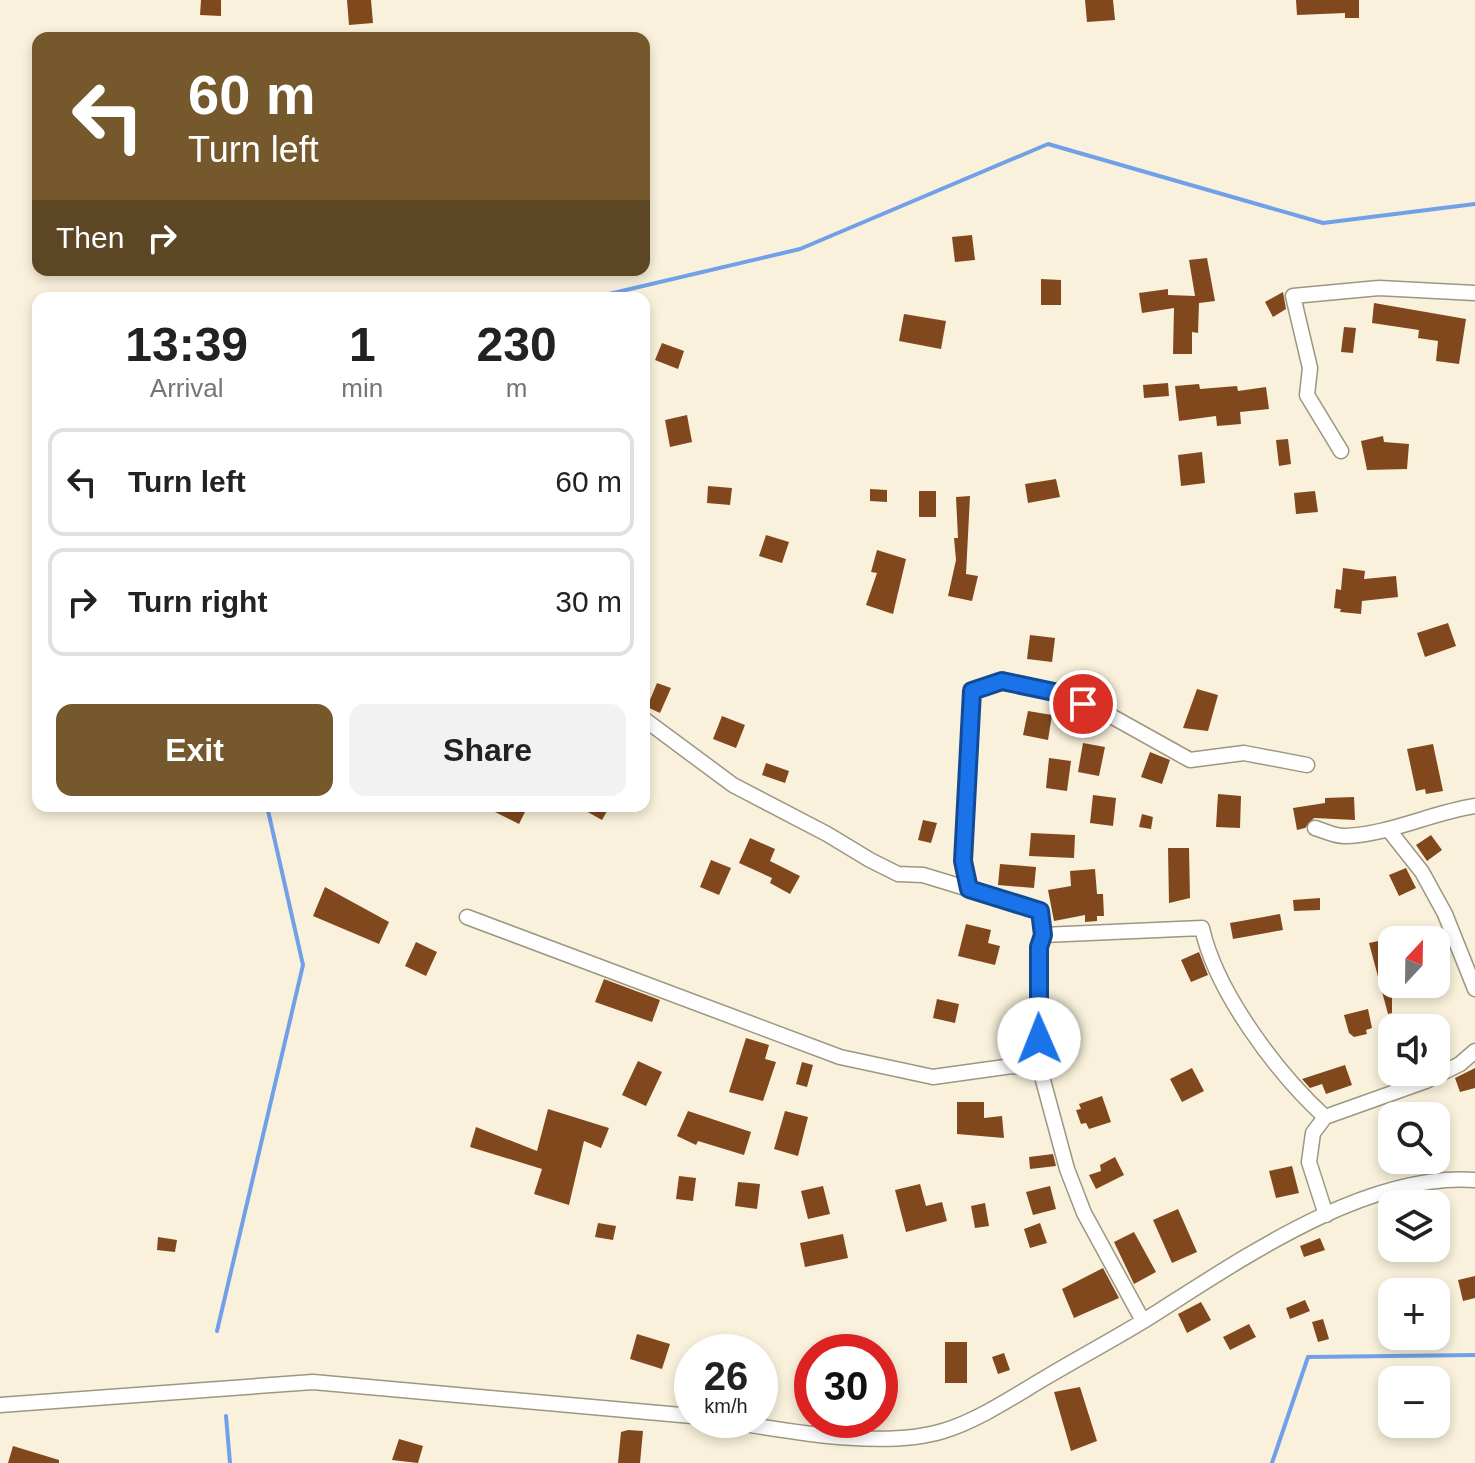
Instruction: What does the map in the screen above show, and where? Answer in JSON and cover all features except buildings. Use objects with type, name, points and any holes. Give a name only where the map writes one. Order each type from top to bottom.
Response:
[{"type":"street","points":[[1341,451],[1307,395],[1310,368],[1293,296],[1379,288],[1475,293]]},
{"type":"street","points":[[969,889],[963,861],[972,691],[1002,681],[1054,692],[1111,716],[1190,760],[1244,753],[1307,765]]},
{"type":"street","points":[[650,723],[733,785],[898,874],[923,875],[1040,911],[1043,935],[1039,947],[1040,1069],[1067,1169],[1084,1213],[1143,1321]]},
{"type":"street","points":[[1315,828],[1343,837],[1388,829],[1440,811],[1475,806]]},
{"type":"street","points":[[1388,829],[1422,872],[1445,914],[1475,989]]},
{"type":"street","points":[[467,917],[840,1057],[933,1077],[1012,1066],[1040,1069]]},
{"type":"street","points":[[1043,935],[1202,928],[1207,951],[1237,1005],[1292,1088],[1325,1117]]},
{"type":"street","points":[[1326,1215],[1309,1162],[1313,1133],[1325,1117],[1426,1081],[1460,1064],[1475,1051]]},
{"type":"street","points":[[778,1426],[899,1440],[945,1431],[1010,1398],[1143,1321],[1251,1253],[1326,1215],[1413,1185],[1455,1179],[1475,1180]]},
{"type":"street","points":[[0,1405],[313,1382],[674,1414]]},
{"type":"waterway","points":[[617,292],[800,249],[1048,144],[1323,223],[1475,204]]},
{"type":"waterway","points":[[217,1331],[303,965],[268,812]]},
{"type":"waterway","points":[[1272,1463],[1308,1357],[1475,1355]]},
{"type":"waterway","points":[[226,1416],[230,1463]]},
{"type":"route","points":[[1039,1039],[1039,947],[1043,935],[1040,911],[969,889],[963,861],[972,691],[1002,681],[1054,692],[1083,704]]}]
